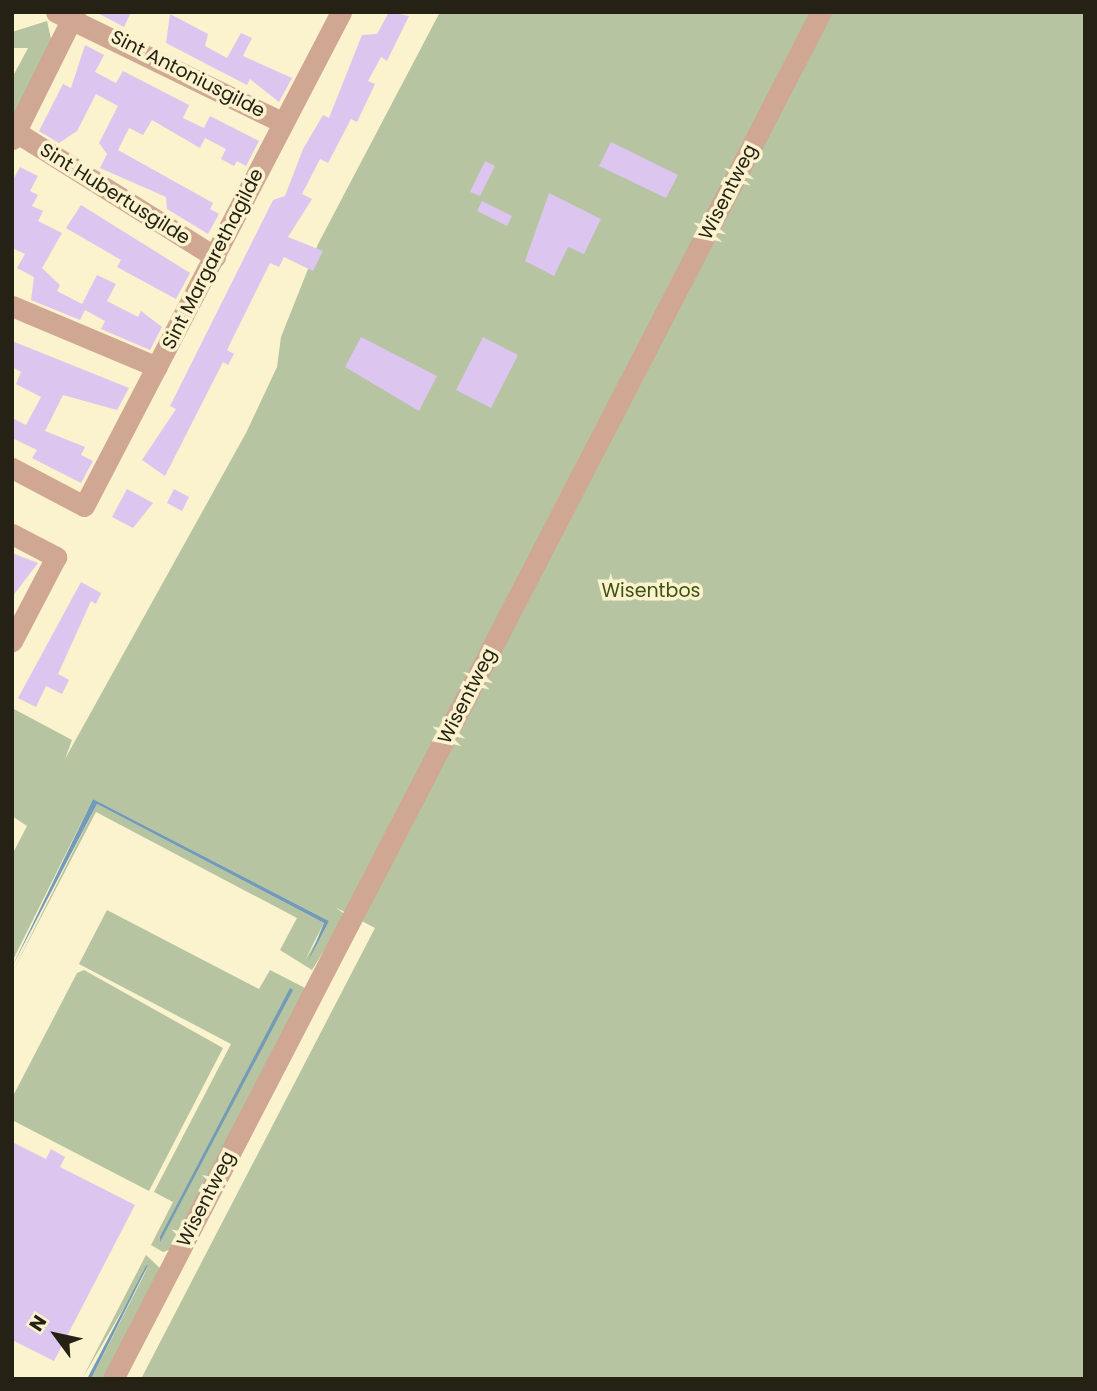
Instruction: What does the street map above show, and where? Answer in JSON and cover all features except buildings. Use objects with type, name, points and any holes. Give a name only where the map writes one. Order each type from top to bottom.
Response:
[{"type":"street","name":"Sint Margarethagilde","points":[[12,468],[84,506],[341,12]]},
{"type":"street","name":"Wisentweg","points":[[113,1379],[821,12]]},
{"type":"street","name":"Sint Antoniusgilde","points":[[67,15],[92,25],[282,122]]},
{"type":"street","points":[[14,135],[67,15]]},
{"type":"street","name":"Sint Hubertusgilde","points":[[14,135],[215,257]]},
{"type":"street","points":[[12,306],[157,367]]},
{"type":"street","points":[[12,534],[56,557],[12,640]]},
{"type":"green space","name":"Wisentbos","points":[[440,12],[1085,12],[1085,1379],[141,1379],[375,928],[335,907],[346,915],[312,970],[280,950],[297,918],[96,812],[12,973],[97,804],[324,923],[305,960],[329,921],[93,799],[12,962],[12,855],[27,826],[12,816],[12,708],[72,740],[65,759],[246,433],[277,367],[281,337],[318,244]]},
{"type":"green space","points":[[47,21],[52,43],[12,120],[12,78],[28,48],[12,48],[12,32]]},
{"type":"green space","points":[[107,910],[259,989],[270,970],[307,989],[172,1249],[163,1252],[151,1245],[173,1202],[154,1192],[231,1044],[79,964]]},
{"type":"green space","points":[[84,970],[223,1048],[149,1191],[12,1120],[12,1098],[77,973]]},
{"type":"green space","points":[[146,1255],[162,1270],[105,1379],[91,1379],[149,1265],[82,1379]]},
{"type":"water","points":[[93,799],[329,921],[308,961],[324,923],[97,804],[12,967]]},
{"type":"water","points":[[290,988],[293,990],[160,1242],[160,1237]]},
{"type":"water","points":[[148,1265],[91,1379],[87,1379],[146,1266]]}]
